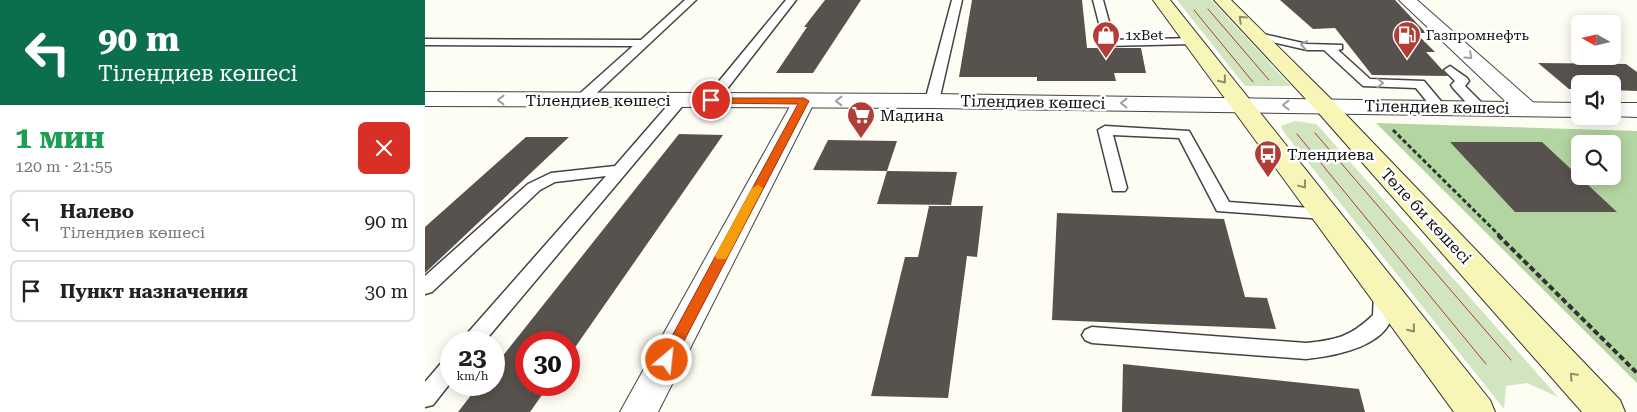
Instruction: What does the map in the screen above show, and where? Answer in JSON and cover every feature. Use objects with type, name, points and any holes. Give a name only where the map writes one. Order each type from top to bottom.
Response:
[{"type":"main road","points":[[1161,0],[1476,412]]},
{"type":"main road","name":"Төле би көшесі","points":[[1222,0],[1324,105],[1606,412]]},
{"type":"street","points":[[1407,0],[1527,109]]},
{"type":"street","name":"Тілендиев көшесі","points":[[425,99],[932,101],[1438,106],[1571,110]]},
{"type":"street","points":[[639,412],[804,101]]},
{"type":"street","points":[[1621,110],[1637,110]]},
{"type":"lane","points":[[581,100],[691,0]]},
{"type":"lane","points":[[711,100],[791,0]]},
{"type":"lane","points":[[932,101],[957,0]]},
{"type":"lane","points":[[1098,0],[1109,44],[1193,41]]},
{"type":"lane","points":[[1259,36],[1307,47],[1341,47],[1361,68]]},
{"type":"lane","points":[[425,42],[644,43]]},
{"type":"lane","points":[[1327,47],[1367,83],[1420,84],[1438,106]]},
{"type":"lane","points":[[1450,70],[1463,81],[1457,86],[1479,108]]},
{"type":"lane","points":[[481,331],[680,100]]},
{"type":"lane","points":[[1119,188],[1105,130],[1184,134],[1223,207],[1325,214]]},
{"type":"lane","points":[[425,287],[534,187],[551,178],[620,170]]},
{"type":"lane","points":[[1092,335],[1306,351],[1336,348],[1362,338],[1383,318],[1383,292]]},
{"type":"lane","points":[[425,398],[440,380]]},
{"type":"path","points":[[1388,125],[1637,373]]},
{"type":"green space","points":[[1177,0],[1211,0],[1291,86],[1245,86]]},
{"type":"green space","points":[[1295,121],[1316,124],[1321,129],[1558,397],[1527,383],[1506,386],[1504,409],[1283,131],[1281,126]]},
{"type":"green space","points":[[1376,123],[1637,131],[1637,383]]},
{"type":"building","points":[[825,0],[861,0],[813,73],[776,73],[807,27],[804,27]]},
{"type":"building","points":[[972,0],[1082,0],[1087,48],[1141,48],[1146,73],[1114,73],[1116,81],[1037,81],[1037,77],[959,77]]},
{"type":"building","points":[[1280,0],[1395,0],[1426,33],[1416,33],[1435,52],[1426,52],[1448,76],[1372,75],[1335,28],[1313,29]]},
{"type":"building","points":[[1538,63],[1571,63],[1571,65],[1626,64],[1637,72],[1637,91],[1621,90],[1621,75],[1571,75],[1571,89]]},
{"type":"building","points":[[679,134],[723,135],[580,340],[580,331],[523,331]]},
{"type":"building","points":[[526,137],[569,137],[425,273],[425,227]]},
{"type":"building","points":[[828,140],[897,141],[887,171],[813,170]]},
{"type":"building","points":[[1450,142],[1542,142],[1571,169],[1571,185],[1588,185],[1617,212],[1515,212]]},
{"type":"building","points":[[887,171],[957,172],[951,205],[877,204]]},
{"type":"building","points":[[929,206],[983,206],[977,257],[967,256],[948,398],[871,396],[905,257],[918,257]]},
{"type":"building","points":[[1057,213],[1224,219],[1245,297],[1267,298],[1276,329],[1052,320]]},
{"type":"building","points":[[515,341],[515,396],[541,396],[530,412],[458,412],[470,396],[505,396],[505,353]]},
{"type":"building","points":[[1123,364],[1359,389],[1365,412],[1122,412]]},
{"type":"tram line","points":[[1208,9],[1269,80]]},
{"type":"tram line","points":[[1194,10],[1253,82]]},
{"type":"tram line","points":[[1315,133],[1511,360]]},
{"type":"tram line","points":[[1297,134],[1486,364]]},
{"type":"slow traffic","points":[[721,256],[758,188]]},
{"type":"place","name":"1xBet","points":[[1106,59]]},
{"type":"place","name":"Газпромнефть","points":[[1407,59]]},
{"type":"place","name":"Мадина","points":[[861,139]]},
{"type":"place","name":"Тлендиева","points":[[1268,178]]},
{"type":"route","points":[[667,360],[804,101],[711,100]]}]
